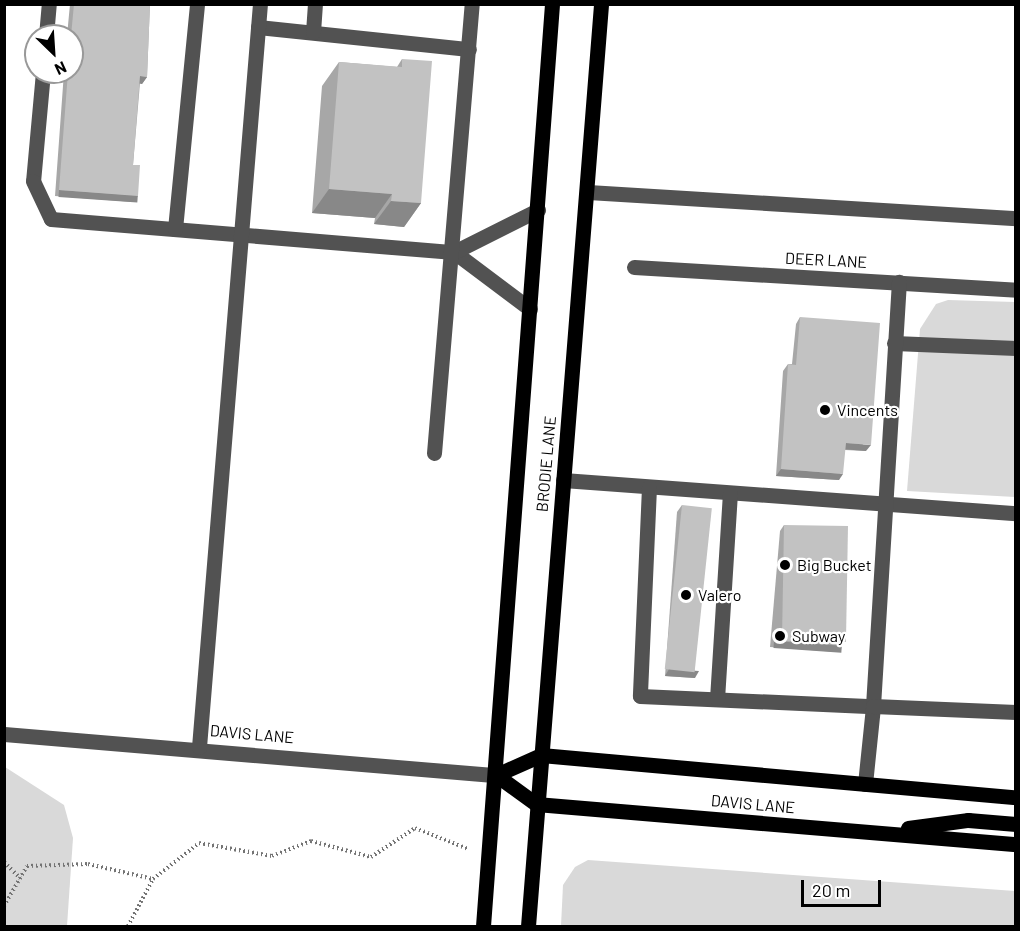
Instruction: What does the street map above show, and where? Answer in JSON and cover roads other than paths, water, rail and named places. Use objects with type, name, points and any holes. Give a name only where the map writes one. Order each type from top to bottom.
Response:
[{"type":"main road","name":"BRODIE LANE","points":[[483,927],[552,4]]},
{"type":"main road","name":"BRODIE LANE","points":[[528,927],[536,804],[588,192],[601,4]]},
{"type":"main road","name":"DAVIS LANE","points":[[496,775],[541,755],[1016,797]]},
{"type":"main road","points":[[496,775],[536,804]]},
{"type":"main road","name":"DAVIS LANE","points":[[536,804],[1016,843]]},
{"type":"main road","points":[[878,832],[968,820],[1016,824]]},
{"type":"street","points":[[47,24],[49,4]]},
{"type":"street","points":[[175,229],[197,4]]},
{"type":"street","points":[[199,747],[237,234],[260,4]]},
{"type":"street","points":[[313,33],[315,4]]},
{"type":"street","points":[[434,453],[454,252],[472,4]]},
{"type":"street","points":[[258,27],[469,49]]},
{"type":"street","points":[[42,84],[33,182],[51,219],[454,252],[538,210]]},
{"type":"street","points":[[588,192],[1016,218]]},
{"type":"street","points":[[454,252],[530,309]]},
{"type":"street","name":"DEER LANE","points":[[634,267],[1016,290]]},
{"type":"street","points":[[865,784],[873,706],[882,506],[899,282]]},
{"type":"street","points":[[894,343],[1016,348]]},
{"type":"street","points":[[563,480],[882,506],[1016,513]]},
{"type":"street","points":[[649,487],[640,696],[1016,712]]},
{"type":"street","points":[[717,699],[730,493]]},
{"type":"street","name":"DAVIS LANE","points":[[4,734],[199,747],[496,775]]},
{"type":"place","name":"Vincents","points":[[825,410]]},
{"type":"place","name":"Big Bucket","points":[[785,565]]},
{"type":"place","name":"Valero","points":[[686,595]]},
{"type":"place","name":"Subway","points":[[780,636]]}]
